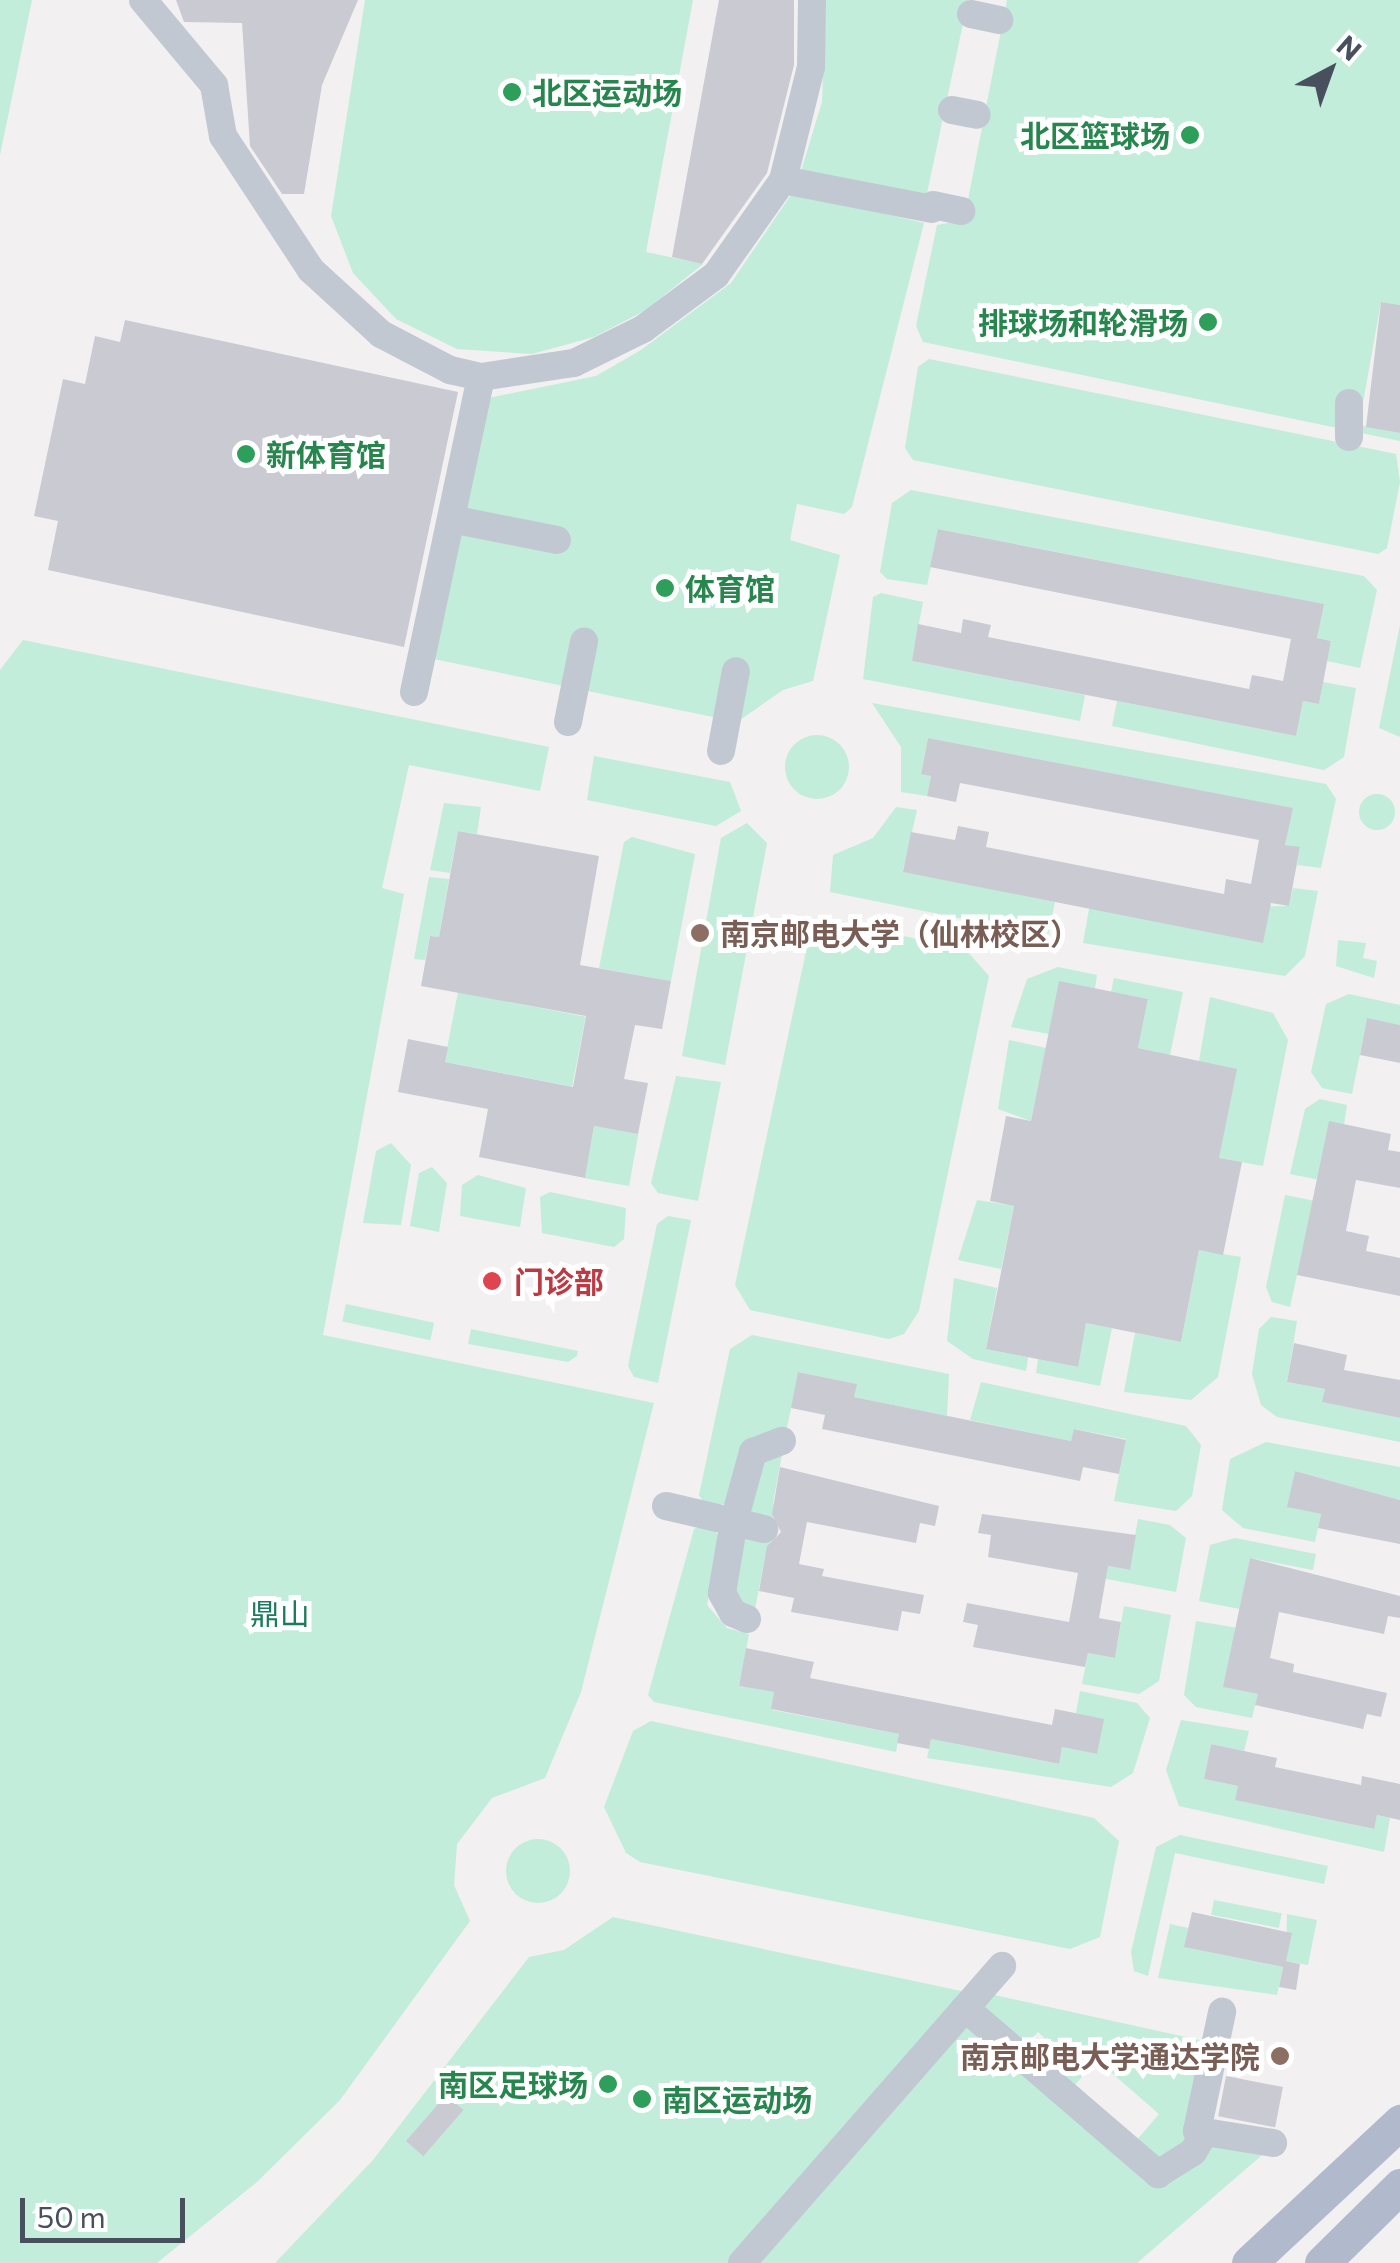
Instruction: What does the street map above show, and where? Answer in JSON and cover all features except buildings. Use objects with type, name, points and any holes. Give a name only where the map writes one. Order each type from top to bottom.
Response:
[{"type":"main road","points":[[1249,2263],[1400,2122]]},
{"type":"main road","points":[[1322,2263],[1400,2186]]},
{"type":"street","points":[[144,0],[214,85],[223,136],[311,270],[381,334],[450,370],[481,376],[574,363],[643,329],[716,275],[783,180],[811,67],[812,0]]},
{"type":"street","points":[[970,14],[998,20]]},
{"type":"street","points":[[783,180],[942,208]]},
{"type":"street","points":[[414,692],[481,376]]},
{"type":"street","points":[[1349,438],[1350,403]]},
{"type":"street","points":[[450,518],[557,540]]},
{"type":"street","points":[[568,722],[584,642]]},
{"type":"street","points":[[721,751],[736,671]]},
{"type":"street","points":[[747,1618],[733,1614],[722,1593],[734,1522],[753,1452],[782,1441]]},
{"type":"street","points":[[666,1506],[764,1528]]},
{"type":"street","points":[[742,2263],[1002,1966]]},
{"type":"street","points":[[965,2008],[1158,2174],[1193,2152],[1205,2132]]},
{"type":"street","points":[[1222,2012],[1197,2131],[1273,2143]]},
{"type":"green space","points":[[0,0],[32,0],[0,155]]},
{"type":"green space","name":"北区运动场","points":[[365,0],[693,0],[646,252],[703,264],[646,310],[594,337],[532,354],[457,349],[396,319],[353,273],[331,216]]},
{"type":"green space","points":[[826,0],[968,0],[926,198],[801,171],[822,102]]},
{"type":"green space","points":[[1007,0],[1400,0],[1400,305],[1381,302],[1359,425],[1400,433],[1400,441],[923,342],[916,326],[937,225],[964,220]]},
{"type":"green space","points":[[793,192],[924,223],[852,507],[844,514],[797,504],[790,540],[840,555],[813,681],[783,690],[737,722],[434,659],[488,398],[596,376],[641,350],[731,283]]},
{"type":"green space","points":[[929,359],[1396,454],[1400,482],[1387,548],[1378,554],[913,460],[905,448],[918,367]]},
{"type":"green space","points":[[911,490],[1364,576],[1377,590],[1360,668],[1327,661],[1331,641],[1317,638],[1323,604],[939,529],[927,585],[887,579],[880,572],[892,503]]},
{"type":"green space","points":[[881,593],[923,602],[912,661],[1085,695],[1080,721],[863,679],[873,597]]},
{"type":"green space","points":[[1400,625],[1400,737],[1379,728]]},
{"type":"green space","name":"鼎山","points":[[23,640],[549,747],[540,791],[409,765],[382,888],[404,894],[323,1335],[654,1403],[581,1692],[545,1778],[492,1798],[457,1844],[454,1885],[470,1921],[340,2100],[257,2182],[157,2263],[0,2263],[0,670]]},
{"type":"green space","points":[[1323,682],[1356,688],[1344,757],[1324,770],[1112,726],[1117,701],[1296,736],[1303,701],[1319,704]]},
{"type":"green space","points":[[872,703],[1326,784],[1336,799],[1321,868],[1297,865],[1300,848],[1285,845],[1292,808],[928,738],[921,773],[931,776],[927,796],[901,792],[901,747]]},
{"type":"green space","points":[[817,735],[840,744],[849,767],[840,790],[817,799],[794,790],[785,767],[794,744]]},
{"type":"green space","points":[[594,756],[730,782],[741,811],[716,826],[587,800]]},
{"type":"green space","points":[[1377,794],[1390,799],[1395,812],[1390,825],[1377,830],[1364,825],[1359,812],[1364,799]]},
{"type":"green space","points":[[444,803],[481,807],[477,834],[458,831],[450,873],[430,870]]},
{"type":"green space","points":[[896,807],[917,810],[903,871],[1055,902],[1048,936],[830,892],[833,855],[873,838]]},
{"type":"green space","points":[[747,823],[767,843],[725,1065],[682,1056],[721,838]]},
{"type":"green space","points":[[632,837],[695,854],[671,981],[599,968],[624,842]]},
{"type":"green space","points":[[429,877],[449,879],[439,937],[430,936],[425,960],[414,959]]},
{"type":"green space","points":[[1293,888],[1318,891],[1305,956],[1285,976],[1083,943],[1089,909],[1289,906]]},
{"type":"green space","points":[[823,918],[966,950],[989,976],[919,1311],[904,1334],[889,1339],[750,1310],[735,1285],[811,928]]},
{"type":"green space","points":[[1338,940],[1366,943],[1363,958],[1377,961],[1374,978],[1336,966]]},
{"type":"green space","points":[[1058,967],[1097,975],[1095,988],[1049,1034],[1011,1027],[1027,979]]},
{"type":"green space","points":[[1114,978],[1183,992],[1170,1055],[1138,1048],[1148,999],[1111,992]]},
{"type":"green space","points":[[458,992],[586,1017],[572,1087],[444,1062]]},
{"type":"green space","points":[[1349,994],[1400,1005],[1400,1025],[1367,1019],[1352,1094],[1322,1088],[1311,1072],[1326,1004]]},
{"type":"green space","points":[[1210,997],[1273,1013],[1288,1040],[1263,1166],[1219,1158],[1199,1061]]},
{"type":"green space","points":[[1009,1040],[1046,1048],[1031,1121],[998,1109]]},
{"type":"green space","points":[[676,1076],[721,1082],[698,1201],[658,1193],[651,1183]]},
{"type":"green space","points":[[1320,1099],[1347,1105],[1335,1183],[1290,1174],[1305,1109]]},
{"type":"green space","points":[[594,1126],[638,1134],[629,1186],[585,1178]]},
{"type":"green space","points":[[391,1143],[411,1165],[401,1225],[363,1223],[376,1151]]},
{"type":"green space","points":[[432,1167],[447,1183],[439,1232],[410,1226],[419,1173]]},
{"type":"green space","points":[[478,1175],[526,1188],[520,1227],[460,1216],[462,1185]]},
{"type":"green space","points":[[550,1192],[626,1208],[624,1239],[614,1247],[542,1233],[540,1197]]},
{"type":"green space","points":[[1285,1195],[1330,1204],[1308,1225],[1290,1307],[1272,1302],[1266,1287]]},
{"type":"green space","points":[[977,1200],[1014,1206],[1001,1269],[958,1260]]},
{"type":"green space","points":[[668,1216],[691,1220],[658,1383],[634,1377],[628,1366],[657,1224]]},
{"type":"green space","points":[[1199,1250],[1241,1257],[1218,1377],[1191,1400],[1124,1392],[1135,1333],[1181,1342]]},
{"type":"green space","points":[[954,1278],[997,1288],[986,1349],[1028,1357],[1026,1371],[973,1359],[947,1341]]},
{"type":"green space","points":[[346,1304],[434,1323],[430,1340],[342,1322]]},
{"type":"green space","points":[[1271,1317],[1297,1321],[1287,1382],[1325,1389],[1323,1402],[1400,1418],[1400,1442],[1277,1417],[1261,1405],[1252,1374],[1259,1329]]},
{"type":"green space","points":[[1086,1323],[1112,1328],[1100,1386],[1036,1373],[1038,1359],[1077,1367]]},
{"type":"green space","points":[[471,1329],[578,1351],[577,1356],[568,1362],[468,1344]]},
{"type":"green space","points":[[752,1335],[949,1374],[947,1416],[854,1397],[856,1384],[799,1372],[786,1432],[750,1441],[729,1504],[704,1504],[699,1495],[730,1349]]},
{"type":"green space","points":[[981,1382],[1186,1426],[1201,1445],[1192,1496],[1176,1511],[1114,1501],[1126,1439],[1075,1429],[1071,1441],[970,1420]]},
{"type":"green space","points":[[1266,1442],[1400,1467],[1400,1500],[1295,1471],[1288,1507],[1321,1514],[1315,1542],[1243,1528],[1222,1510],[1230,1459]]},
{"type":"green space","points":[[783,1449],[773,1503],[786,1523],[749,1516],[758,1465]]},
{"type":"green space","points":[[1138,1519],[1170,1525],[1186,1538],[1176,1592],[1096,1577],[1098,1564],[1129,1570]]},
{"type":"green space","points":[[706,1524],[721,1537],[707,1605],[727,1628],[749,1634],[739,1686],[774,1692],[772,1710],[899,1734],[896,1752],[654,1702],[648,1695],[694,1529]]},
{"type":"green space","points":[[745,1537],[781,1544],[765,1558],[754,1614],[734,1596]]},
{"type":"green space","points":[[1235,1538],[1316,1554],[1313,1570],[1250,1558],[1243,1593],[1260,1613],[1199,1601],[1210,1545]]},
{"type":"green space","points":[[1124,1606],[1171,1615],[1159,1681],[1139,1694],[1082,1684],[1088,1653],[1115,1658]]},
{"type":"green space","points":[[1196,1621],[1256,1631],[1224,1687],[1258,1694],[1252,1718],[1196,1707],[1184,1695]]},
{"type":"green space","points":[[1080,1691],[1137,1703],[1150,1718],[1133,1773],[1111,1787],[927,1758],[931,1739],[1058,1764],[1062,1747],[1097,1754],[1076,1713]]},
{"type":"green space","points":[[1181,1720],[1249,1731],[1244,1751],[1211,1744],[1204,1779],[1238,1786],[1236,1800],[1373,1829],[1377,1815],[1390,1818],[1384,1852],[1179,1806],[1166,1770]]},
{"type":"green space","points":[[651,1721],[1094,1818],[1119,1841],[1100,1937],[1070,1949],[640,1862],[626,1853],[604,1807],[633,1731]]},
{"type":"green space","points":[[1180,1835],[1328,1866],[1324,1884],[1175,1853],[1148,1976],[1134,1971],[1131,1952],[1156,1847]]},
{"type":"green space","points":[[538,1839],[560,1849],[570,1871],[560,1893],[538,1903],[516,1893],[506,1871],[516,1849]]},
{"type":"green space","points":[[1214,1900],[1282,1913],[1279,1928],[1211,1915]]},
{"type":"green space","points":[[1287,1914],[1317,1920],[1308,1965],[1286,1961]]},
{"type":"green space","name":"南区运动场","points":[[613,1917],[966,1992],[734,2263],[275,2263],[373,2160],[529,1957],[564,1950]],"holes":[[[446,2096],[462,2110],[423,2155],[407,2141]]]},
{"type":"green space","points":[[1170,1924],[1188,1928],[1185,1947],[1283,1967],[1277,1995],[1158,1978]]},
{"type":"green space","points":[[990,1994],[1204,2041],[1190,2132],[1168,2164],[1136,2141],[1159,2114],[1097,2060],[1073,2087],[1051,2069],[1062,2054],[1038,2032],[1025,2046],[978,2007]]},
{"type":"green space","points":[[967,2019],[1156,2182],[1209,2137],[1269,2149],[1137,2263],[754,2263]]},
{"type":"place","name":"北区运动场","points":[[512,92]]},
{"type":"place","name":"北区篮球场","points":[[1190,135]]},
{"type":"place","name":"排球场和轮滑场","points":[[1208,322]]},
{"type":"place","name":"新体育馆","points":[[246,454]]},
{"type":"place","name":"体育馆","points":[[665,588]]},
{"type":"place","name":"南京邮电大学（仙林校区）","points":[[700,933]]},
{"type":"place","name":"门诊部","points":[[492,1281]]},
{"type":"place","name":"南京邮电大学通达学院","points":[[1280,2056]]},
{"type":"place","name":"南区足球场","points":[[608,2084]]},
{"type":"place","name":"南区运动场","points":[[642,2099]]}]
